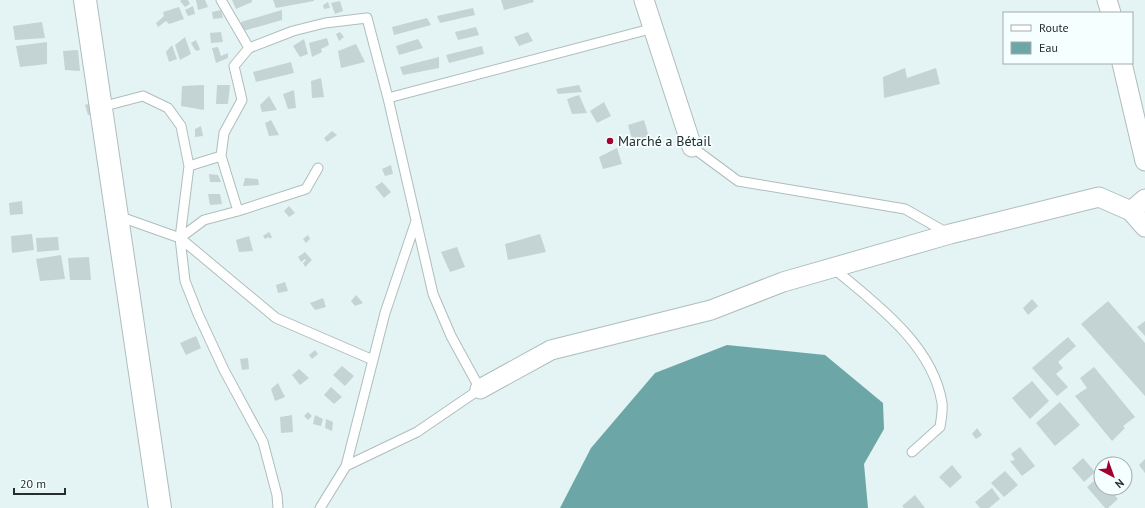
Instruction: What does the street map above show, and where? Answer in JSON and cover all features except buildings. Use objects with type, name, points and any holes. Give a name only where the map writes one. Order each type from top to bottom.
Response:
[{"type":"main road","points":[[85,0],[160,508]]},
{"type":"street","points":[[644,0],[692,147]]},
{"type":"street","points":[[1108,0],[1110,12]]},
{"type":"street","points":[[1122,64],[1145,161]]},
{"type":"street","points":[[480,390],[551,350],[711,310],[783,282],[950,234],[1099,197],[1138,205],[1145,227]]},
{"type":"lane","points":[[221,0],[249,48]]},
{"type":"lane","points":[[238,211],[221,156],[224,133],[242,100],[234,66],[249,48],[293,31],[325,23],[367,18],[388,98],[433,294],[451,336],[480,390],[418,432],[346,466]]},
{"type":"lane","points":[[388,98],[654,28]]},
{"type":"lane","points":[[101,107],[143,96],[168,108],[181,126],[189,166],[180,238],[185,281],[198,314],[224,370],[263,442],[277,495],[278,508]]},
{"type":"lane","points":[[692,147],[738,181],[904,209],[950,234]]},
{"type":"lane","points":[[189,166],[221,156]]},
{"type":"lane","points":[[180,238],[204,220],[238,211],[306,189],[318,168]]},
{"type":"lane","points":[[116,215],[180,238],[276,318],[373,360]]},
{"type":"lane","points":[[320,508],[346,466],[385,313],[416,220]]},
{"type":"lane","points":[[833,268],[879,307],[915,343],[934,373],[942,404],[940,427],[912,452]]},
{"type":"water","points":[[727,345],[825,355],[883,403],[884,429],[864,464],[868,508],[560,508],[591,448],[655,373]]},
{"type":"place","name":"Marché a Bétail","points":[[610,141]]}]
